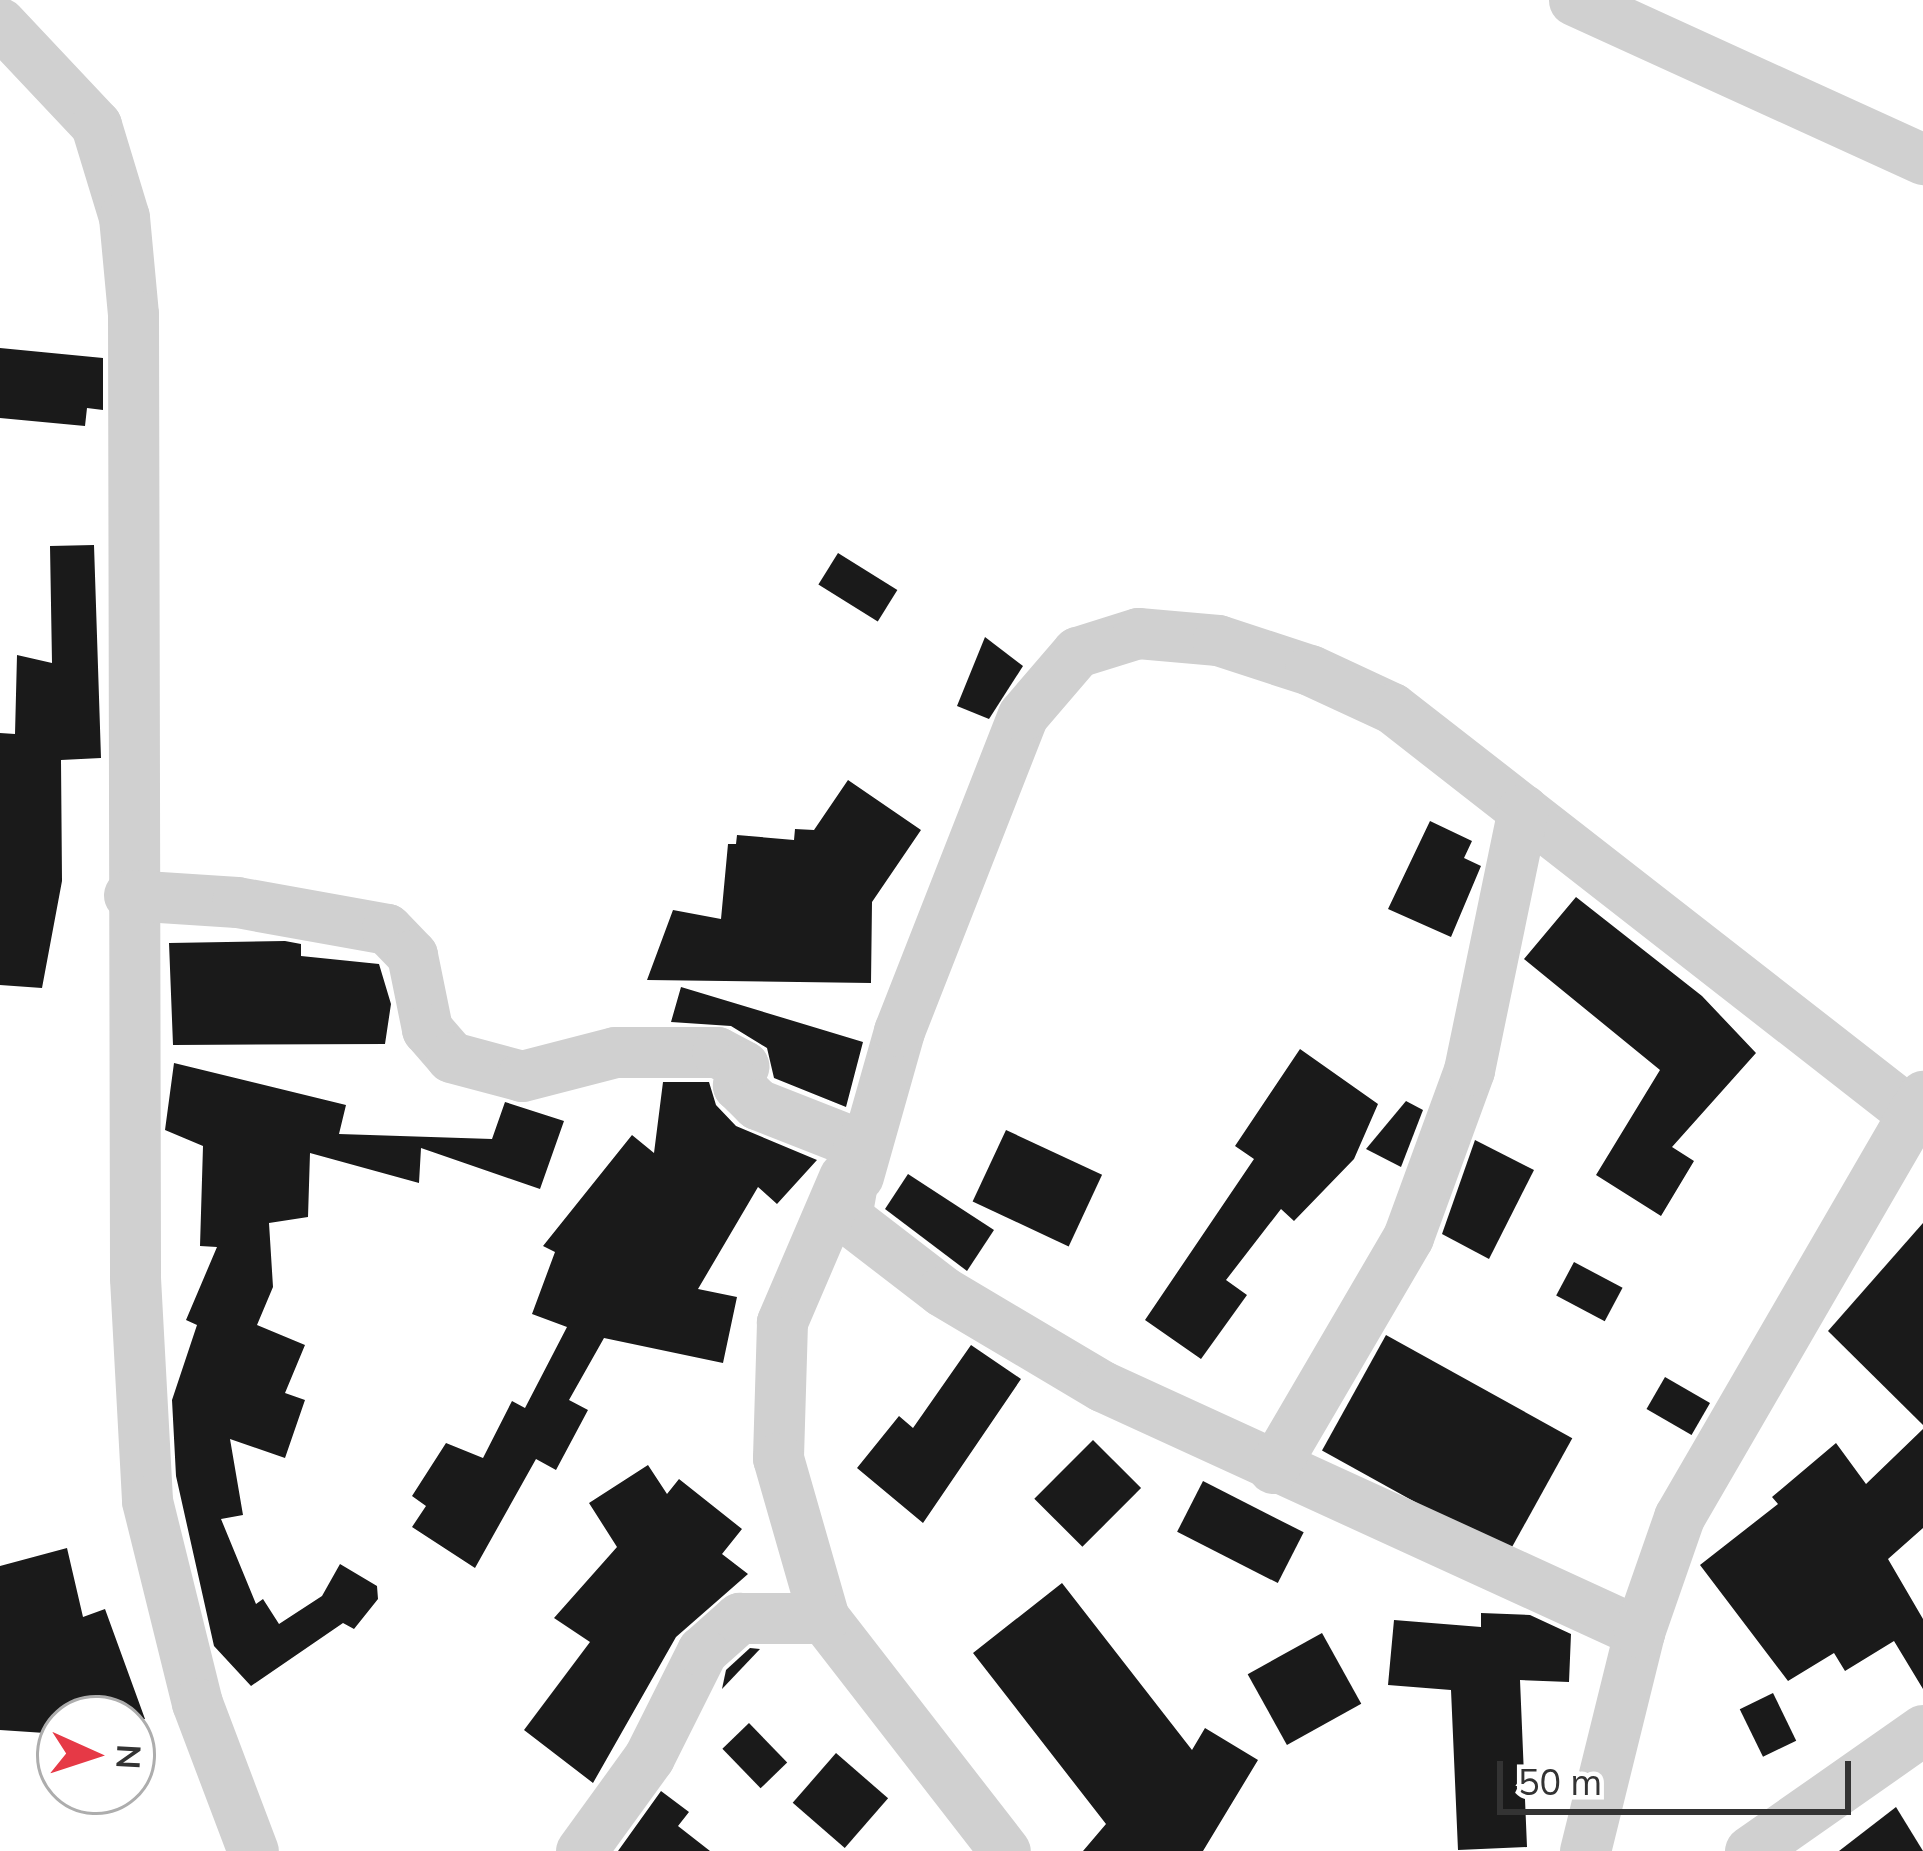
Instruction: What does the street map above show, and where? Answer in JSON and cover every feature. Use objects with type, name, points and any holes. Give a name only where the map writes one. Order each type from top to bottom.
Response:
[{"type":"street","points":[[1574,0],[1923,160]]},
{"type":"street","points":[[0,23],[96,125],[124,218],[133,314],[129,895],[147,1501],[197,1703],[253,1851]]},
{"type":"street","points":[[846,1217],[899,1031],[984,800],[1023,715],[1077,652],[1138,633],[1218,640],[1310,670],[1392,708],[1917,1123],[1679,1517],[1639,1632],[1585,1851]]},
{"type":"street","points":[[1273,1468],[1408,1238],[1469,1070],[1523,810]]},
{"type":"street","points":[[129,895],[237,902],[387,929],[412,955],[427,1029],[451,1057],[522,1076],[615,1052],[717,1052],[743,1066],[737,1085],[757,1104],[859,1144]]},
{"type":"street","points":[[846,1217],[859,1144]]},
{"type":"street","points":[[859,1144],[782,1322],[778,1458],[824,1618],[1005,1851]]},
{"type":"street","points":[[846,1217],[942,1291],[1102,1386],[1273,1468],[1472,1550],[1639,1632]]},
{"type":"street","points":[[581,1851],[649,1757],[702,1651],[739,1618],[824,1618]]},
{"type":"street","points":[[1750,1851],[1923,1730]]},
{"type":"building","points":[[0,348],[103,358],[103,410],[87,408],[85,426],[0,418]]},
{"type":"building","points":[[94,545],[101,758],[61,760],[62,881],[42,988],[0,985],[0,733],[15,734],[17,655],[52,663],[50,546]]},
{"type":"building","points":[[838,553],[897,590],[878,621],[818,584]]},
{"type":"building","points":[[985,637],[1023,666],[989,719],[957,706]]},
{"type":"building","points":[[848,780],[921,830],[872,902],[871,983],[647,980],[673,910],[721,919],[728,844],[736,844],[737,835],[794,840],[795,829],[814,830]]},
{"type":"building","points":[[1430,821],[1472,841],[1464,858],[1481,866],[1451,937],[1388,909]]},
{"type":"building","points":[[1576,897],[1702,996],[1756,1053],[1672,1147],[1694,1161],[1661,1216],[1596,1175],[1660,1070],[1524,959]]},
{"type":"building","points":[[169,943],[301,944],[301,956],[379,964],[391,1004],[385,1044],[173,1045]]},
{"type":"building","points":[[681,987],[863,1042],[846,1107],[774,1078],[767,1048],[731,1026],[671,1022]]},
{"type":"building","points":[[1300,1049],[1378,1104],[1354,1159],[1294,1221],[1281,1209],[1226,1280],[1247,1295],[1201,1359],[1145,1320],[1254,1159],[1235,1146]]},
{"type":"building","points":[[174,1063],[346,1105],[339,1134],[492,1139],[505,1102],[564,1121],[540,1189],[421,1148],[419,1183],[310,1153],[308,1217],[269,1223],[273,1287],[257,1325],[305,1345],[285,1393],[305,1400],[285,1458],[230,1439],[243,1515],[221,1519],[256,1604],[263,1599],[279,1624],[322,1596],[340,1564],[377,1586],[378,1599],[354,1629],[343,1623],[251,1686],[214,1646],[176,1476],[172,1400],[197,1325],[186,1320],[217,1247],[200,1246],[203,1146],[165,1130]]},
{"type":"building","points":[[663,1082],[709,1082],[716,1105],[736,1126],[817,1160],[777,1204],[758,1187],[698,1289],[737,1297],[723,1363],[604,1338],[569,1400],[588,1410],[556,1470],[536,1459],[475,1568],[412,1527],[426,1506],[412,1496],[446,1443],[483,1458],[512,1401],[525,1408],[567,1327],[532,1314],[555,1252],[543,1246],[632,1135],[654,1153]]},
{"type":"building","points":[[1406,1101],[1423,1110],[1401,1167],[1366,1149]]},
{"type":"building","points":[[1006,1130],[1102,1175],[1069,1246],[973,1202]]},
{"type":"building","points":[[1475,1140],[1534,1170],[1489,1259],[1442,1234]]},
{"type":"building","points":[[908,1174],[994,1230],[967,1271],[885,1209]]},
{"type":"building","points":[[1923,1223],[1923,1425],[1828,1331]]},
{"type":"building","points":[[1574,1262],[1623,1288],[1605,1321],[1556,1296]]},
{"type":"building","points":[[1386,1335],[1572,1438],[1508,1554],[1322,1450]]},
{"type":"building","points":[[971,1345],[1021,1379],[923,1523],[857,1468],[899,1416],[913,1428]]},
{"type":"building","points":[[1665,1377],[1710,1403],[1692,1435],[1646,1409]]},
{"type":"building","points":[[1923,1429],[1923,1528],[1888,1559],[1923,1619],[1923,1689],[1894,1641],[1845,1671],[1834,1653],[1788,1681],[1700,1565],[1778,1504],[1772,1497],[1836,1443],[1866,1484]]},
{"type":"building","points":[[1093,1440],[1141,1488],[1082,1547],[1034,1499]]},
{"type":"building","points":[[648,1465],[667,1494],[679,1479],[742,1529],[722,1554],[748,1574],[676,1637],[593,1783],[524,1730],[590,1642],[554,1618],[617,1547],[589,1503]]},
{"type":"building","points":[[1203,1481],[1304,1532],[1278,1583],[1177,1532]]},
{"type":"building","points":[[67,1548],[83,1617],[105,1609],[136,1695],[36,1695],[36,1732],[0,1730],[0,1566]]},
{"type":"building","points":[[1062,1583],[1192,1750],[1205,1728],[1258,1760],[1203,1851],[1083,1851],[1106,1824],[973,1653]]},
{"type":"building","points":[[1481,1613],[1530,1615],[1571,1634],[1569,1682],[1520,1680],[1527,1847],[1458,1850],[1451,1690],[1388,1685],[1394,1620],[1481,1627]]},
{"type":"building","points":[[1322,1633],[1361,1704],[1287,1745],[1248,1674]]},
{"type":"building","points":[[750,1648],[760,1649],[722,1689],[726,1670]]},
{"type":"building","points":[[1773,1693],[1796,1741],[1763,1757],[1740,1709]]},
{"type":"building","points":[[749,1723],[787,1763],[761,1788],[722,1749]]},
{"type":"building","points":[[836,1753],[888,1798],[845,1848],[793,1803]]},
{"type":"building","points":[[661,1791],[689,1812],[678,1826],[710,1851],[618,1851]]},
{"type":"building","points":[[1896,1807],[1923,1851],[1839,1851]]}]
